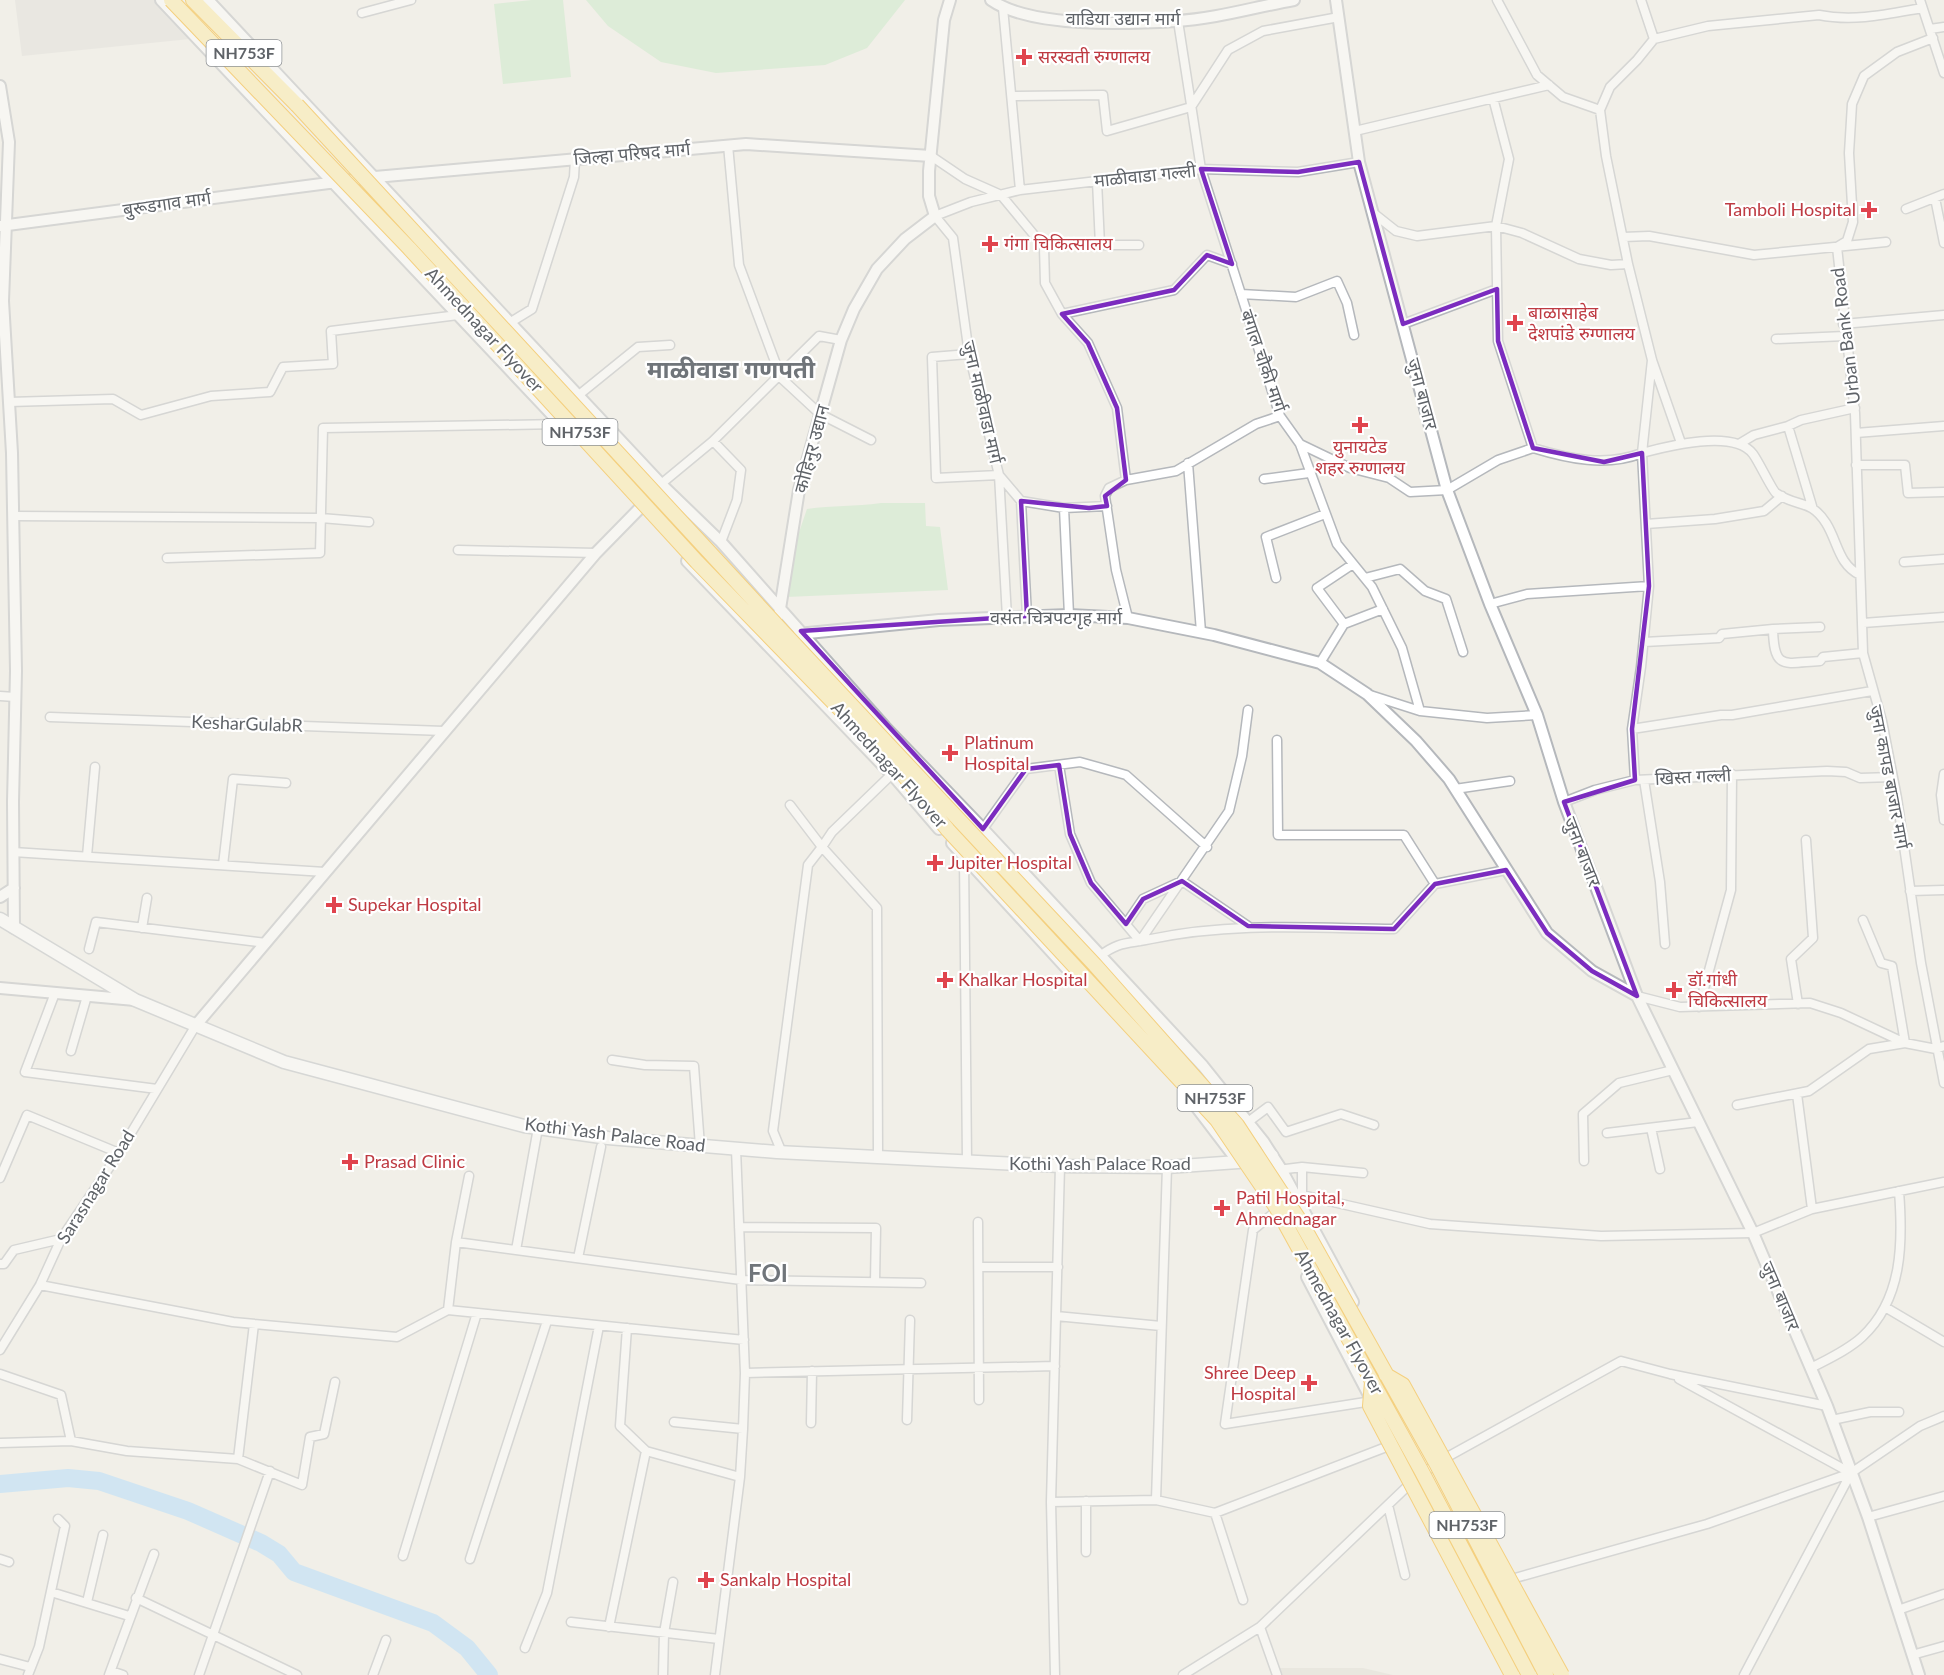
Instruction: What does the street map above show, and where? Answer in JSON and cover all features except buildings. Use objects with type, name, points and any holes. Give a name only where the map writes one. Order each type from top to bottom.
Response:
[{"type":"highway","name":"Ahmednagar Flyover","points":[[171,0],[409,248],[697,562],[902,773],[948,830],[1217,1120],[1276,1207],[1529,1675]]},
{"type":"highway","name":"Ahmednagar Flyover","points":[[194,0],[297,105],[1205,1087],[1250,1142],[1275,1180],[1386,1375],[1546,1675]]},
{"type":"highway","points":[[1386,1375],[1403,1385],[1562,1675]]},
{"type":"highway","points":[[1372,1382],[1370,1406],[1512,1675]]},
{"type":"main road","name":"Kothi Yash Palace Road","points":[[0,919],[135,1000],[284,1062],[538,1128],[608,1138],[782,1153],[1060,1166],[1167,1167],[1238,1162],[1272,1156]]},
{"type":"street","points":[[161,0],[640,508],[757,636],[891,775],[964,858],[1184,1091],[1248,1174],[1273,1212],[1517,1675]]},
{"type":"street","points":[[208,0],[662,484],[721,542],[885,727],[1203,1066],[1248,1122],[1300,1196],[1555,1675]]},
{"type":"street","points":[[362,13],[411,0]]},
{"type":"street","points":[[935,216],[929,196],[931,156],[944,20],[950,0]]},
{"type":"street","name":"वाडिया उद्यान मार्ग","points":[[991,0],[1003,8],[1035,17],[1072,21],[1178,21],[1294,0]]},
{"type":"street","name":"जुना बाजार","points":[[1336,0],[1359,162],[1447,490],[1490,604],[1537,715],[1564,802],[1637,996],[1753,1233],[1827,1406],[1868,1517],[1919,1675]]},
{"type":"street","points":[[1497,0],[1537,75],[1563,97],[1600,110]]},
{"type":"street","points":[[1641,0],[1654,39]]},
{"type":"street","points":[[1680,443],[1652,360],[1628,264],[1600,110],[1610,87],[1654,39],[1708,26],[1820,15],[1835,18],[1864,18],[1921,4],[1944,73]]},
{"type":"street","points":[[1003,8],[1020,190]]},
{"type":"street","points":[[1013,96],[1103,95],[1107,131],[1191,107],[1228,50],[1263,31],[1339,17]]},
{"type":"street","name":"बंगाल चौकी मार्ग","points":[[1178,21],[1201,169],[1280,416],[1300,444],[1337,544],[1365,578],[1402,648],[1419,711]]},
{"type":"street","name":"Urban Bank Road","points":[[1856,433],[1855,408],[1843,324],[1837,247],[1847,241],[1853,222],[1849,153],[1851,104],[1864,76],[1897,52],[1944,27]]},
{"type":"street","points":[[1354,130],[1549,85]]},
{"type":"street","points":[[0,86],[9,142],[3,225],[3,301],[13,516],[14,928]]},
{"type":"street","points":[[1493,98],[1509,159],[1496,226],[1498,341],[1533,448]]},
{"type":"street","name":"जिल्हा परिषद मार्ग","points":[[334,183],[375,177],[746,144],[931,156]]},
{"type":"street","points":[[728,146],[739,265],[779,375],[820,414],[871,440]]},
{"type":"street","points":[[931,156],[965,179],[1001,195],[1044,247],[1045,282],[1062,314],[1088,343],[1117,408],[1126,480]]},
{"type":"street","points":[[512,322],[532,309],[574,177],[575,159]]},
{"type":"street","name":"माळीवाडा गल्ली","points":[[935,216],[971,202],[1020,190],[1201,169],[1298,172],[1359,162]]},
{"type":"street","points":[[1097,181],[1100,245],[1139,245]]},
{"type":"street","name":"बुरूडगाव मार्ग","points":[[3,225],[334,183]]},
{"type":"street","points":[[1906,209],[1940,196],[1944,243]]},
{"type":"street","points":[[1372,212],[1396,231],[1417,236],[1496,226],[1522,233],[1579,259],[1611,265],[1628,264]]},
{"type":"street","name":"कोहिनुर उद्यान","points":[[781,612],[800,490],[841,340],[854,309],[877,269],[905,239],[935,216]]},
{"type":"street","name":"जुना माळीवाडा मार्ग","points":[[935,216],[953,238],[969,354],[999,475],[1021,501]]},
{"type":"street","points":[[1623,237],[1649,236],[1754,255],[1886,242]]},
{"type":"street","points":[[1062,314],[1174,290],[1207,255],[1232,264]]},
{"type":"street","points":[[1240,294],[1296,297],[1337,281],[1347,303],[1354,335]]},
{"type":"street","points":[[1402,324],[1497,289]]},
{"type":"street","points":[[9,402],[113,399],[141,415],[211,396],[270,392],[283,367],[333,364],[331,331],[458,315]]},
{"type":"street","points":[[1843,324],[1944,315]]},
{"type":"street","points":[[662,484],[712,441],[819,336],[841,340]]},
{"type":"street","points":[[1776,339],[1845,336]]},
{"type":"street","points":[[580,394],[638,347],[670,345]]},
{"type":"street","points":[[969,354],[932,357],[936,478],[999,475],[1007,617]]},
{"type":"street","points":[[1652,360],[1642,453],[1648,586],[1644,642],[1632,729],[1660,882],[1665,944]]},
{"type":"street","points":[[1738,444],[1754,435],[1801,420],[1855,408]]},
{"type":"street","points":[[1128,618],[1116,570],[1105,496],[1109,488],[1126,480],[1176,471],[1256,424],[1280,416]]},
{"type":"street","points":[[167,558],[320,554],[323,428],[561,424]]},
{"type":"street","points":[[1788,426],[1812,506],[1827,524],[1840,556],[1850,570],[1860,575]]},
{"type":"street","points":[[1856,433],[1944,426]]},
{"type":"street","name":"जुना कापड बाजार मार्ग","points":[[1856,433],[1863,653],[1882,721],[1893,777],[1910,891],[1940,1047],[1944,1083]]},
{"type":"street","points":[[712,441],[741,470],[737,500],[721,542]]},
{"type":"street","points":[[1300,444],[1350,468],[1389,478],[1410,492],[1447,490],[1498,460],[1533,448],[1563,457],[1604,462],[1680,443],[1733,442],[1749,449],[1764,469],[1774,492],[1812,506]]},
{"type":"street","points":[[1188,464],[1201,632]]},
{"type":"street","points":[[1856,465],[1905,465],[1908,493],[1944,492]]},
{"type":"street","points":[[1264,479],[1309,473]]},
{"type":"street","points":[[1646,524],[1715,519],[1764,511],[1782,496]]},
{"type":"street","points":[[1028,616],[1021,501],[1064,508],[1107,506]]},
{"type":"street","points":[[196,1025],[596,553],[640,508]]},
{"type":"street","points":[[1064,508],[1069,615]]},
{"type":"street","points":[[1276,578],[1266,537],[1324,514]]},
{"type":"street","points":[[13,516],[321,518],[369,522]]},
{"type":"street","points":[[458,550],[596,553]]},
{"type":"street","points":[[1904,562],[1944,559]]},
{"type":"street","points":[[1344,624],[1317,588],[1353,564]]},
{"type":"street","points":[[1365,578],[1400,569],[1425,591],[1446,599],[1463,652]]},
{"type":"street","points":[[1490,604],[1527,594],[1648,586]]},
{"type":"street","points":[[1320,663],[1344,624],[1383,609]]},
{"type":"street","points":[[757,636],[781,612]]},
{"type":"street","name":"वसंत चित्रपटगृह मार्ग","points":[[801,631],[1028,616],[1069,615],[1128,618],[1201,632],[1320,663],[1367,694],[1416,741],[1455,789],[1547,933],[1592,971],[1637,996]]},
{"type":"street","points":[[1863,623],[1944,617]]},
{"type":"street","points":[[1644,642],[1719,638],[1722,634],[1820,627]]},
{"type":"street","points":[[1773,629],[1773,651],[1776,657],[1785,663],[1820,661],[1823,657],[1863,653]]},
{"type":"street","points":[[775,654],[801,631]]},
{"type":"street","points":[[1632,729],[1732,715],[1872,691]]},
{"type":"street","points":[[1367,694],[1419,711],[1486,718],[1537,715]]},
{"type":"street","points":[[0,696],[15,697]]},
{"type":"street","points":[[1140,941],[1207,847],[1229,811],[1242,756],[1248,710]]},
{"type":"street","name":"KesharGulabR","points":[[50,717],[444,731]]},
{"type":"street","points":[[1277,740],[1278,835],[1404,835],[1435,884]]},
{"type":"street","points":[[983,829],[1026,769],[1080,762],[1126,775],[1207,847]]},
{"type":"street","points":[[1059,765],[1070,834],[1090,882],[1140,941]]},
{"type":"street","points":[[87,856],[94,767]]},
{"type":"street","name":"खिस्त गल्ली","points":[[1564,802],[1595,790],[1640,780],[1827,771],[1846,772],[1860,778],[1893,777]]},
{"type":"street","points":[[1700,1007],[1731,890],[1732,774]]},
{"type":"street","points":[[1944,774],[1941,795],[1944,820]]},
{"type":"street","points":[[782,1153],[773,1131],[808,865],[832,832],[891,775]]},
{"type":"street","points":[[223,865],[233,778],[286,783]]},
{"type":"street","points":[[1455,789],[1510,781]]},
{"type":"street","points":[[790,805],[822,846],[877,908],[878,1157]]},
{"type":"street","points":[[1798,1004],[1791,959],[1813,939],[1806,840]]},
{"type":"street","points":[[13,852],[325,872]]},
{"type":"street","points":[[964,858],[967,1162]]},
{"type":"street","points":[[1100,956],[1117,943],[1140,941],[1182,932],[1248,926],[1394,929],[1435,884],[1506,870]]},
{"type":"street","points":[[1125,924],[1143,899],[1182,880]]},
{"type":"street","points":[[1182,880],[1248,926]]},
{"type":"street","points":[[0,897],[14,888]]},
{"type":"street","points":[[1910,891],[1944,890]]},
{"type":"street","points":[[142,928],[147,898]]},
{"type":"street","points":[[1863,920],[1881,963],[1892,966],[1905,1044]]},
{"type":"street","points":[[89,949],[96,922],[266,942]]},
{"type":"street","points":[[0,988],[135,1000]]},
{"type":"street","points":[[55,993],[25,1072],[157,1089]]},
{"type":"street","points":[[71,1051],[87,996]]},
{"type":"street","points":[[1637,996],[1680,1007],[1810,1003],[1841,1013],[1905,1044]]},
{"type":"street","name":"Sarasnagar Road","points":[[0,1350],[40,1285],[61,1239],[119,1153],[196,1025]]},
{"type":"street","points":[[1737,1105],[1809,1091],[1869,1049],[1905,1044],[1940,1047]]},
{"type":"street","points":[[612,1060],[645,1065],[694,1066],[700,1146]]},
{"type":"street","points":[[1584,1161],[1583,1114],[1618,1083],[1673,1070]]},
{"type":"street","points":[[1797,1094],[1812,1209]]},
{"type":"street","points":[[1248,1122],[1268,1107],[1286,1132],[1341,1114],[1374,1125]]},
{"type":"street","points":[[0,1178],[27,1115],[119,1153]]},
{"type":"street","points":[[1607,1133],[1698,1122]]},
{"type":"street","points":[[516,1250],[538,1128]]},
{"type":"street","points":[[1651,1128],[1660,1169]]},
{"type":"street","points":[[578,1258],[601,1148]]},
{"type":"street","points":[[715,1675],[740,1477],[743,1429],[745,1373],[736,1149]]},
{"type":"street","points":[[1055,1675],[1051,1502],[1060,1166]]},
{"type":"street","points":[[1156,1500],[1167,1167]]},
{"type":"street","points":[[1248,1174],[1302,1167],[1363,1173]]},
{"type":"street","points":[[1300,1196],[1302,1167]]},
{"type":"street","points":[[448,1310],[456,1242],[469,1176]]},
{"type":"street","points":[[1372,1401],[1225,1424],[1253,1230],[1273,1212],[1300,1196],[1430,1224],[1600,1236],[1753,1233],[1812,1209],[1944,1182]]},
{"type":"street","points":[[1811,1368],[1862,1338],[1885,1307],[1902,1256],[1899,1191]]},
{"type":"street","points":[[978,1222],[980,1368],[978,1400]]},
{"type":"street","points":[[739,1227],[876,1228],[875,1282]]},
{"type":"street","points":[[0,1264],[4,1264],[14,1250],[61,1239]]},
{"type":"street","points":[[456,1242],[741,1280],[921,1283]]},
{"type":"street","points":[[979,1267],[1058,1267]]},
{"type":"street","points":[[40,1285],[254,1324],[397,1337],[448,1310],[744,1340]]},
{"type":"street","points":[[1885,1307],[1944,1342]]},
{"type":"street","points":[[403,1556],[477,1313]]},
{"type":"street","points":[[1056,1316],[1161,1326]]},
{"type":"street","points":[[470,1559],[547,1320]]},
{"type":"street","points":[[907,1420],[910,1320]]},
{"type":"street","points":[[238,1459],[254,1324]]},
{"type":"street","points":[[525,1648],[547,1593],[599,1326]]},
{"type":"street","points":[[627,1328],[620,1426],[646,1451],[740,1477]]},
{"type":"street","points":[[1183,1675],[1260,1627],[1401,1490],[1440,1461],[1621,1361],[1670,1374],[1827,1406]]},
{"type":"street","points":[[745,1373],[1055,1366]]},
{"type":"street","points":[[811,1424],[812,1371]]},
{"type":"street","points":[[0,1374],[61,1395],[71,1440]]},
{"type":"street","points":[[1670,1374],[1851,1473]]},
{"type":"street","points":[[0,1443],[71,1440],[127,1451],[238,1459],[302,1485],[310,1437],[324,1434],[335,1382]]},
{"type":"street","points":[[1832,1420],[1870,1412],[1899,1412]]},
{"type":"street","points":[[1505,1581],[1707,1524],[1851,1473],[1920,1426],[1944,1416]]},
{"type":"street","points":[[674,1422],[743,1429]]},
{"type":"street","points":[[1051,1502],[1156,1500],[1215,1513],[1395,1444]]},
{"type":"street","points":[[609,1627],[646,1451]]},
{"type":"street","points":[[199,1675],[270,1472]]},
{"type":"street","points":[[1744,1675],[1851,1473]]},
{"type":"street","points":[[1868,1517],[1944,1496]]},
{"type":"street","points":[[1086,1501],[1086,1552]]},
{"type":"street","points":[[1388,1505],[1405,1575]]},
{"type":"street","points":[[1215,1513],[1243,1600]]},
{"type":"street","points":[[0,1659],[29,1671],[39,1647],[65,1526],[58,1519]]},
{"type":"street","points":[[87,1602],[103,1535]]},
{"type":"street","points":[[123,1675],[110,1673],[129,1616],[154,1554]]},
{"type":"street","points":[[663,1675],[664,1633],[673,1582]]},
{"type":"street","points":[[51,1593],[129,1616]]},
{"type":"street","points":[[1898,1610],[1944,1594]]},
{"type":"street","points":[[136,1598],[297,1675]]},
{"type":"street","points":[[571,1622],[719,1639]]},
{"type":"street","points":[[1260,1627],[1277,1675]]},
{"type":"street","points":[[373,1675],[386,1640]]},
{"type":"street","points":[[1912,1655],[1944,1646]]},
{"type":"highlighted area","points":[[1359,162],[1403,324],[1497,289],[1498,341],[1533,448],[1604,462],[1642,453],[1649,586],[1632,729],[1635,780],[1564,802],[1637,996],[1592,971],[1547,933],[1506,870],[1435,884],[1394,929],[1248,926],[1182,881],[1143,899],[1126,924],[1091,883],[1070,834],[1059,765],[1026,769],[983,829],[801,631],[1027,616],[1021,501],[1089,508],[1107,506],[1105,496],[1126,480],[1117,408],[1088,343],[1062,314],[1174,290],[1207,255],[1232,264],[1201,169],[1298,172]]},
{"type":"shaded area","points":[[15,0],[157,0],[190,39],[22,56]]},
{"type":"shaded area","points":[[1274,1668],[1363,1668],[1393,1675],[1277,1675]]},
{"type":"green space","points":[[563,0],[571,77],[503,84],[494,4]]},
{"type":"green space","points":[[586,0],[905,0],[867,48],[825,65],[716,73],[661,62],[608,26]]},
{"type":"green space","points":[[881,503],[925,503],[926,526],[940,527],[948,590],[786,597],[795,544],[807,509]]},
{"type":"waterway","points":[[0,1484],[68,1478],[99,1481],[188,1511],[261,1543],[279,1554],[294,1572],[433,1623],[467,1648],[489,1675]]},
{"type":"place","name":"सरस्वती रुग्णालय","points":[[1024,57]]},
{"type":"place","name":"Tamboli Hospital","points":[[1869,210]]},
{"type":"place","name":"गंगा चिकित्सालय","points":[[990,244]]},
{"type":"place","name":"बाळासाहेब देशपांडे रुग्णालय","points":[[1515,323]]},
{"type":"place","name":"युनायटेड शहर रुग्णालय","points":[[1360,425]]},
{"type":"place","name":"Platinum Hospital","points":[[950,753]]},
{"type":"place","name":"Jupiter Hospital","points":[[935,863]]},
{"type":"place","name":"Supekar Hospital","points":[[334,905]]},
{"type":"place","name":"Khalkar Hospital","points":[[945,980]]},
{"type":"place","name":"डॉ.गांधी चिकित्सालय","points":[[1674,990]]},
{"type":"place","name":"Prasad Clinic","points":[[350,1162]]},
{"type":"place","name":"Patil Hospital, Ahmednagar","points":[[1222,1208]]},
{"type":"place","name":"Shree Deep Hospital","points":[[1309,1383]]},
{"type":"place","name":"Sankalp Hospital","points":[[706,1580]]},
{"type":"district","name":"माळीवाडा गणपती","points":[[731,370]]},
{"type":"district","name":"FOI","points":[[768,1274]]}]
